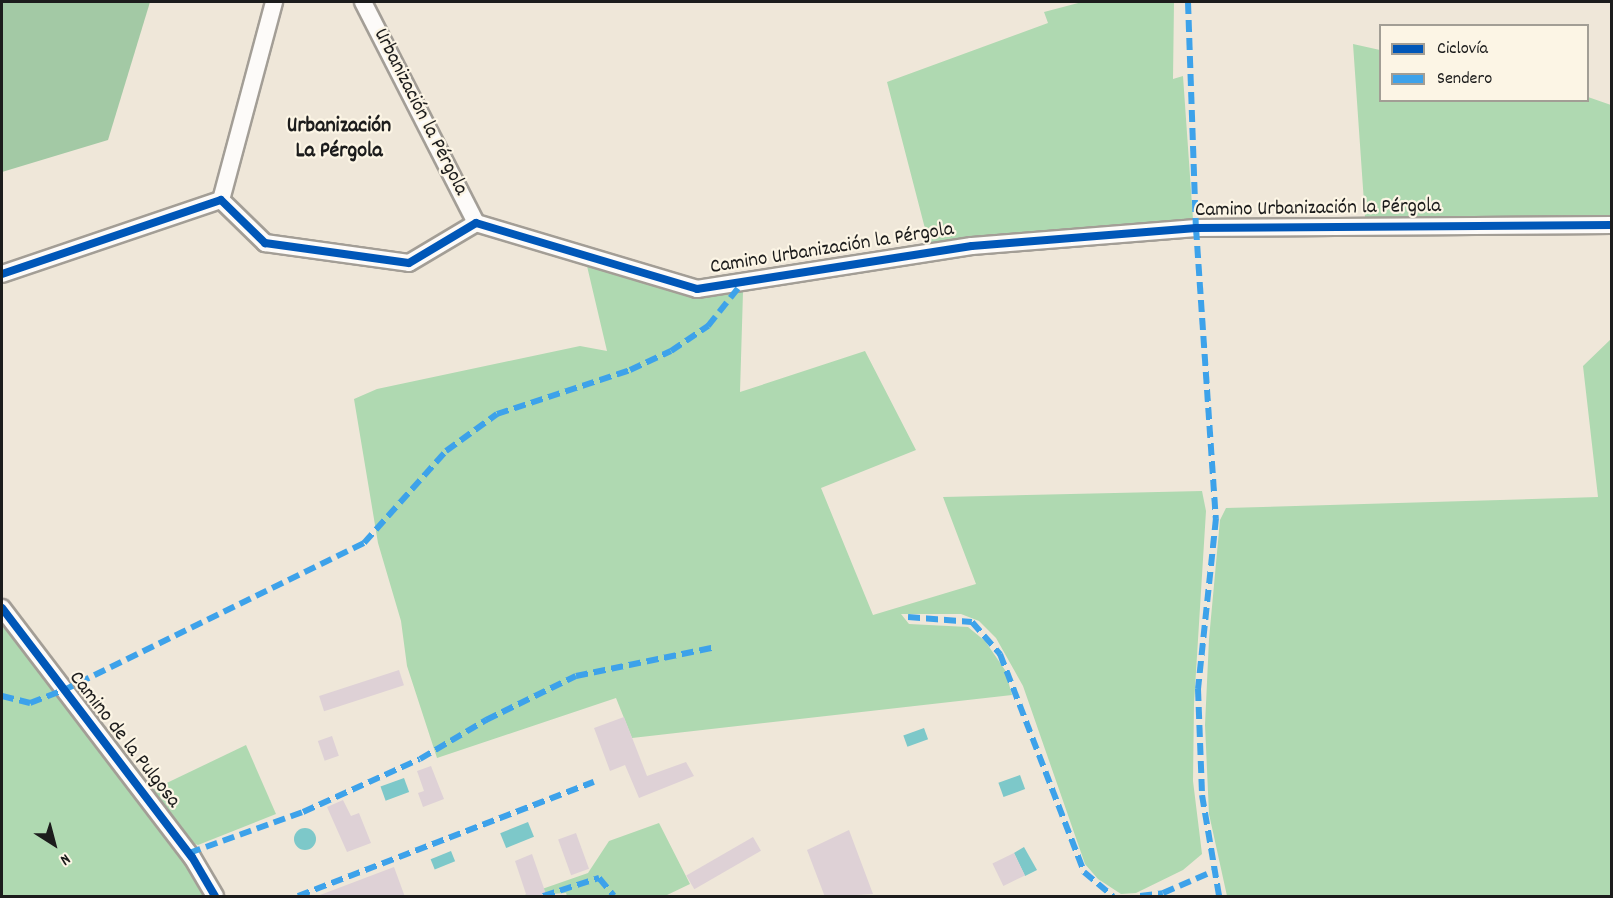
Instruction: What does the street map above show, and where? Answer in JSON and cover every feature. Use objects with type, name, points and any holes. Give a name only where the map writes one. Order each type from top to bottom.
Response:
[{"type":"street","points":[[220,200],[274,2]]},
{"type":"street","name":"Urbanización la Pérgola","points":[[363,2],[476,223]]},
{"type":"street","points":[[220,200],[265,243],[409,263],[476,223]]},
{"type":"street","points":[[2,274],[220,200]]},
{"type":"street","name":"Camino Urbanización la Pérgola","points":[[476,223],[697,289],[972,246],[1197,228],[1611,225]]},
{"type":"street","name":"Camino de la Pulgosa","points":[[2,608],[192,857],[215,897]]},
{"type":"green space","points":[[2,2],[150,2],[108,140],[2,172]]},
{"type":"green space","points":[[1082,2],[1174,2],[1173,79],[1183,76],[1193,219],[1188,224],[929,244],[887,82],[1048,23],[1044,12]]},
{"type":"green space","points":[[1353,44],[1379,50],[1379,102],[1589,102],[1589,97],[1611,105],[1611,219],[1365,217]]},
{"type":"green space","points":[[587,266],[670,289],[743,292],[740,392],[865,351],[916,450],[821,488],[873,615],[976,584],[943,497],[1202,491],[1206,511],[1194,704],[1193,781],[1202,854],[1183,870],[1136,893],[1121,894],[1098,879],[1085,864],[1023,686],[996,638],[979,621],[961,614],[901,614],[909,624],[968,627],[985,641],[1005,670],[1012,695],[632,738],[616,698],[437,758],[407,666],[401,621],[378,543],[354,399],[377,389],[580,346],[607,351]]},
{"type":"green space","points":[[1611,339],[1611,896],[1227,896],[1209,814],[1205,725],[1209,639],[1220,520],[1226,508],[1598,497],[1583,366]]},
{"type":"green space","points":[[2,620],[186,857],[211,896],[2,896]]},
{"type":"green space","points":[[246,745],[276,814],[198,845],[192,843],[150,791]]},
{"type":"green space","points":[[659,823],[690,884],[665,896],[567,896],[566,893],[522,896],[588,873],[609,841]]},
{"type":"water","points":[[924,728],[928,739],[907,747],[903,736]]},
{"type":"water","points":[[1020,775],[1025,789],[1004,797],[998,783]]},
{"type":"water","points":[[404,778],[409,792],[386,801],[381,787]]},
{"type":"water","points":[[528,822],[534,837],[506,848],[500,833]]},
{"type":"water","points":[[305,828],[313,831],[316,839],[313,847],[305,850],[297,847],[294,839],[297,831]]},
{"type":"water","points":[[1024,847],[1037,870],[1025,876],[1014,853]]},
{"type":"water","points":[[451,851],[455,861],[435,869],[431,859]]},
{"type":"building","points":[[399,670],[404,685],[324,711],[319,696]]},
{"type":"building","points":[[624,717],[647,776],[686,762],[694,776],[639,798],[625,765],[610,771],[594,728]]},
{"type":"building","points":[[332,736],[339,756],[325,761],[318,741]]},
{"type":"building","points":[[431,766],[444,799],[423,807],[418,793],[424,791],[417,771]]},
{"type":"building","points":[[343,800],[351,816],[359,813],[371,843],[347,852],[327,807]]},
{"type":"building","points":[[849,830],[873,894],[825,897],[807,850]]},
{"type":"building","points":[[576,833],[589,869],[571,875],[558,839]]},
{"type":"building","points":[[753,837],[761,851],[694,889],[686,875]]},
{"type":"building","points":[[1014,853],[1025,875],[1003,886],[992,864]]},
{"type":"building","points":[[532,854],[547,897],[527,897],[515,861]]},
{"type":"building","points":[[394,867],[405,897],[320,897],[320,895]]},
{"type":"marked path","points":[[1188,2],[1196,228],[1216,518],[1198,689],[1202,795],[1219,896]]},
{"type":"marked path","points":[[2,696],[30,703],[62,691],[364,543],[446,451],[497,414],[630,370],[671,351],[708,326],[743,282]]},
{"type":"marked path","points":[[908,617],[972,622],[1000,654],[1084,872],[1113,896]]},
{"type":"marked path","points":[[189,853],[303,812],[420,759],[486,720],[576,676],[716,647]]},
{"type":"marked path","points":[[298,896],[594,782]]},
{"type":"marked path","points":[[1140,896],[1163,893],[1214,871]]},
{"type":"marked path","points":[[543,896],[599,878],[614,896]]},
{"type":"cycle path","points":[[2,274],[221,200],[265,243],[409,263],[476,223],[697,289],[972,246],[1196,228],[1612,225]]},
{"type":"cycle path","points":[[2,608],[192,857],[215,896]]},
{"type":"district","name":"Urbanización La Pérgola","points":[[339,138]]}]
